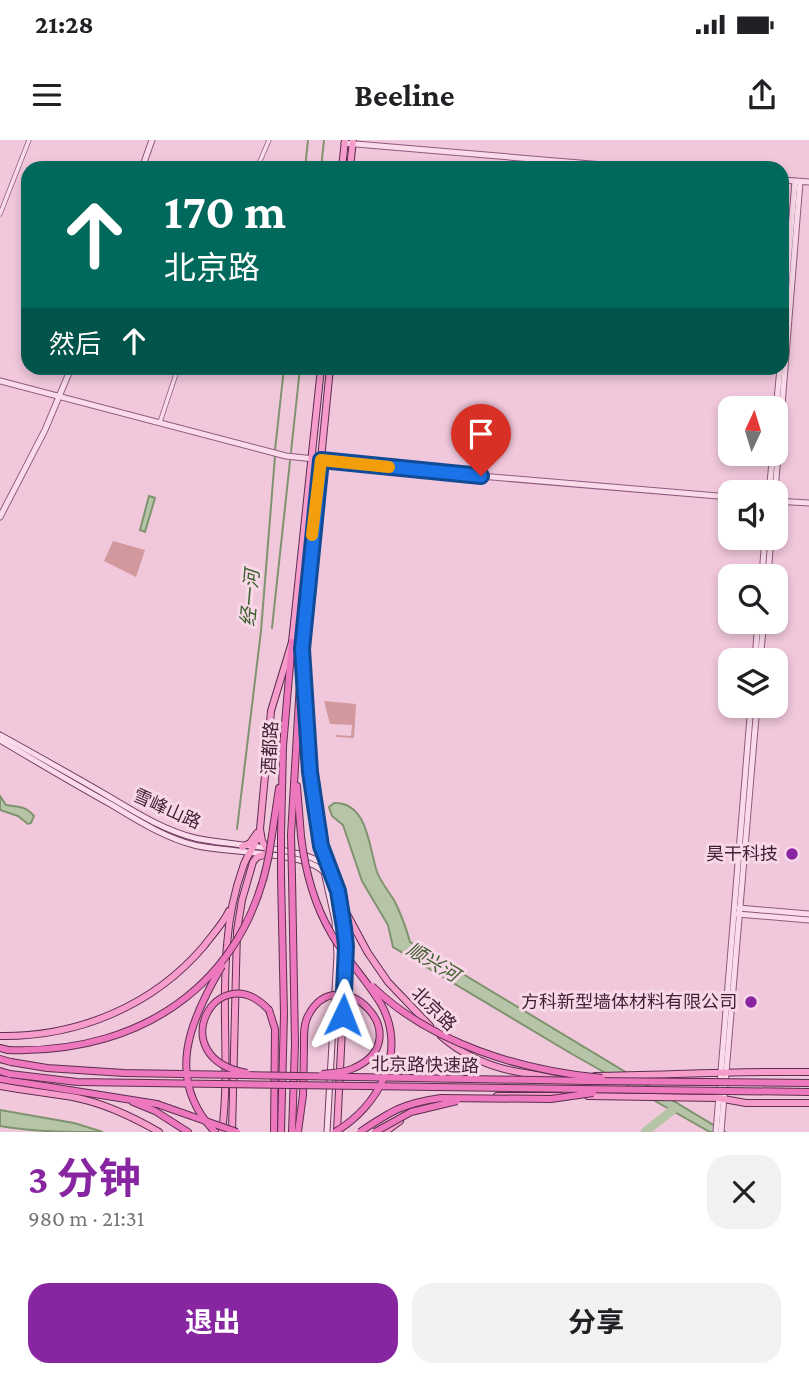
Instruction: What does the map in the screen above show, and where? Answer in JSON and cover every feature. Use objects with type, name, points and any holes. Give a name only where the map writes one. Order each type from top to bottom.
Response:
[{"type":"highway","name":"酒都路","points":[[281,1132],[284,1014],[281,836],[283,747],[292,642]]},
{"type":"highway","name":"酒都路","points":[[292,1132],[295,1044],[291,835],[302,649]]},
{"type":"highway","points":[[215,1132],[199,1110],[191,1092],[186,1062],[187,1049],[197,1012],[255,903],[264,877],[283,747]]},
{"type":"highway","points":[[295,757],[301,836],[316,902],[331,934],[382,1006],[390,1039],[390,1054],[383,1083],[375,1097],[355,1119],[336,1132]]},
{"type":"highway","points":[[0,1048],[74,1047],[129,1031],[169,1010],[192,992],[232,949]]},
{"type":"highway","points":[[361,975],[400,1011],[461,1044],[499,1058],[532,1066],[596,1077],[649,1082]]},
{"type":"highway","points":[[270,1077],[227,1068],[211,1055],[204,1045],[204,1016],[225,996],[235,994],[253,997],[269,1010],[275,1028],[274,1132]]},
{"type":"highway","points":[[298,1132],[303,1095],[303,1048],[305,1026],[309,1015],[324,999],[339,996],[355,997],[371,1009],[379,1028],[377,1045],[363,1063],[344,1071],[299,1077]]},
{"type":"highway","name":"北京路快速路","points":[[0,1059],[47,1068],[124,1073],[809,1083]]},
{"type":"highway","name":"北京路快速路","points":[[0,1071],[77,1082],[809,1092]]},
{"type":"highway","points":[[1,1081],[91,1092],[157,1104],[237,1132]]},
{"type":"highway","points":[[360,1132],[386,1114],[412,1103],[441,1098],[551,1099],[616,1090]]},
{"type":"highway","points":[[91,1092],[155,1111],[188,1132]]},
{"type":"highway","points":[[375,1132],[398,1118],[428,1107],[479,1098]]},
{"type":"main road","points":[[343,161],[345,141]]},
{"type":"main road","points":[[351,161],[353,142]]},
{"type":"main road","name":"酒都路","points":[[292,642],[320,375]]},
{"type":"main road","name":"酒都路","points":[[302,649],[329,375]]},
{"type":"main road","points":[[232,1132],[237,931],[242,900],[253,862],[265,852],[260,836],[260,821],[271,711],[292,642]]},
{"type":"main road","name":"北京路","points":[[302,649],[307,749],[321,846],[342,905],[368,953],[388,982],[417,1015],[452,1045],[486,1064],[546,1076],[809,1072]]},
{"type":"main road","points":[[242,850],[256,837],[260,821]]},
{"type":"main road","points":[[0,1036],[45,1034],[72,1029],[127,1007],[156,990],[186,964],[227,915],[260,821]]},
{"type":"main road","points":[[336,1132],[346,946],[338,891]]},
{"type":"main road","points":[[222,1132],[226,1089],[226,947],[234,896]]},
{"type":"main road","points":[[1,1081],[117,1110],[159,1132]]},
{"type":"main road","points":[[385,1132],[424,1107],[471,1096],[721,1098],[746,1103],[809,1103]]},
{"type":"street","points":[[0,214],[29,140]]},
{"type":"street","points":[[144,161],[152,140]]},
{"type":"street","points":[[260,161],[269,140]]},
{"type":"street","points":[[345,141],[562,161]]},
{"type":"street","points":[[789,180],[809,182]]},
{"type":"street","points":[[789,268],[798,181]]},
{"type":"street","points":[[789,303],[798,181]]},
{"type":"street","points":[[0,517],[2,507],[60,397],[68,375]]},
{"type":"street","points":[[159,424],[176,375]]},
{"type":"street","points":[[777,396],[779,375]]},
{"type":"street","points":[[776,480],[784,375]]},
{"type":"street","points":[[0,381],[286,456],[718,496]]},
{"type":"street","points":[[788,502],[809,503]]},
{"type":"street","points":[[718,1132],[750,718]]},
{"type":"street","points":[[736,911],[756,718]]},
{"type":"street","name":"雪峰山路","points":[[0,735],[163,826],[194,838],[242,850]]},
{"type":"street","name":"雪峰山路","points":[[0,740],[132,817],[190,845],[305,855],[322,861]]},
{"type":"street","points":[[321,846],[322,861],[332,874]]},
{"type":"street","points":[[265,852],[313,864],[326,876],[335,921],[338,955],[327,1132]]},
{"type":"street","points":[[313,864],[322,861]]},
{"type":"street","points":[[736,911],[809,914]]},
{"type":"street","points":[[736,911],[809,920]]},
{"type":"shaded area","points":[[113,541],[145,550],[136,577],[104,561]]},
{"type":"shaded area","points":[[324,701],[356,704],[354,738],[336,737],[351,736],[352,725],[330,724]]},
{"type":"water","points":[[149,496],[155,498],[145,532],[140,530]]},
{"type":"water","points":[[0,796],[6,805],[21,807],[31,812],[34,816],[31,823],[0,810]]},
{"type":"water","name":"顺兴河","points":[[334,803],[354,810],[360,818],[369,839],[377,872],[397,905],[410,942],[725,1132],[710,1132],[572,1054],[393,947],[388,925],[362,881],[343,825],[332,816],[329,807]]},
{"type":"water","points":[[0,1110],[74,1123],[103,1132],[38,1131],[0,1126]]},
{"type":"waterway","name":"经一河","points":[[306,161],[308,140]]},
{"type":"waterway","name":"经一河","points":[[322,161],[324,140]]},
{"type":"waterway","name":"经一河","points":[[275,450],[283,375]]},
{"type":"waterway","name":"经一河","points":[[291,452],[299,375]]},
{"type":"waterway","name":"经一河","points":[[237,829],[261,631],[275,456]]},
{"type":"waterway","name":"经一河","points":[[272,628],[290,461]]},
{"type":"waterway","points":[[645,1132],[675,1108]]},
{"type":"slow traffic","points":[[312,535],[321,460],[389,467]]},
{"type":"place","name":"昊干科技","points":[[792,854]]},
{"type":"place","name":"方科新型墙体材料有限公司","points":[[751,1002]]},
{"type":"route","points":[[343,1015],[346,946],[344,928],[338,891],[321,846],[307,749],[302,649],[321,460],[481,476]]}]
